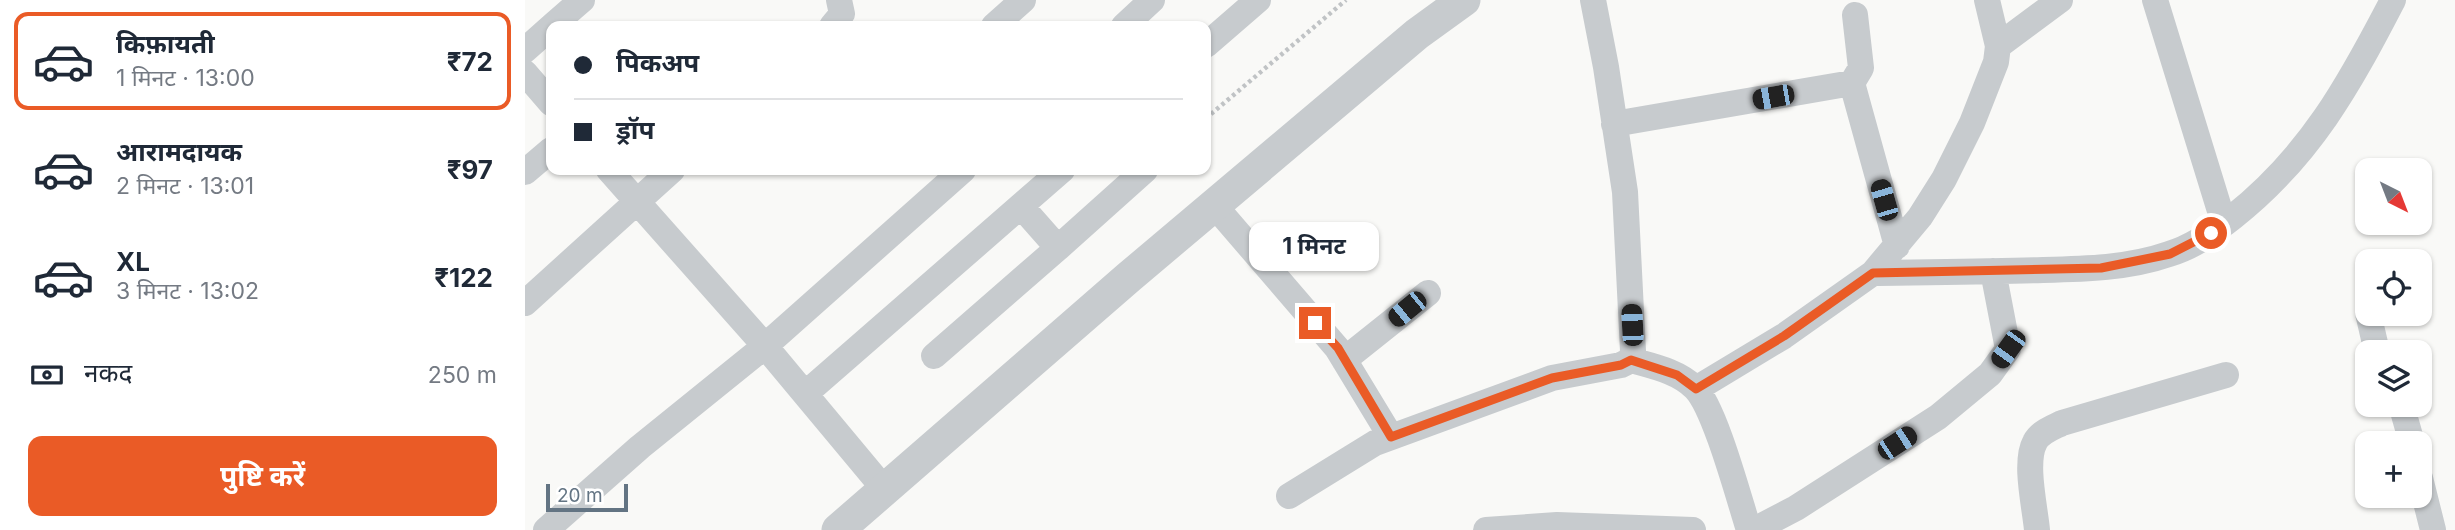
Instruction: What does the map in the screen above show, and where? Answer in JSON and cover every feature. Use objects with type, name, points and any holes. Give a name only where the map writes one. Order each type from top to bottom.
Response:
[{"type":"street","points":[[559,21],[582,0]]},
{"type":"street","points":[[836,21],[842,14],[839,0]]},
{"type":"street","points":[[1000,21],[1023,0]]},
{"type":"street","points":[[1129,21],[1152,0]]},
{"type":"street","points":[[1211,41],[1258,0]]},
{"type":"street","points":[[838,530],[1215,205],[1417,34],[1464,0]]},
{"type":"street","points":[[1593,0],[1625,192],[1633,351],[1631,360]]},
{"type":"street","points":[[1696,389],[1784,336],[1873,273],[1920,217],[1944,178],[1972,123],[1996,62],[1998,46],[1987,0]]},
{"type":"street","points":[[1998,46],[2060,0]]},
{"type":"street","points":[[2155,0],[2224,224]]},
{"type":"street","points":[[1873,273],[2101,268],[2170,254],[2198,241],[2224,224],[2281,174],[2312,139],[2357,69],[2393,0]]},
{"type":"street","points":[[1856,15],[1861,68],[1852,83],[1898,246]]},
{"type":"street","points":[[525,50],[546,32]]},
{"type":"street","points":[[525,73],[546,97]]},
{"type":"street","points":[[1614,124],[1852,83]]},
{"type":"street","points":[[525,172],[546,154]]},
{"type":"street","points":[[614,175],[765,346],[885,490]]},
{"type":"street","points":[[525,303],[666,175]]},
{"type":"street","points":[[546,530],[640,447],[765,346],[957,175]]},
{"type":"street","points":[[805,394],[1056,175]]},
{"type":"street","points":[[934,356],[1139,175]]},
{"type":"street","points":[[1215,205],[1338,348],[1391,437]]},
{"type":"street","points":[[1020,206],[1058,248]]},
{"type":"street","points":[[1289,496],[1375,443],[1552,378],[1621,365],[1631,360],[1677,375],[1696,389],[1714,424],[1751,530],[1796,508],[1938,417],[1990,374],[2008,349],[1993,271]]},
{"type":"street","points":[[1345,360],[1428,293]]},
{"type":"street","points":[[2037,530],[2031,453],[2035,441],[2044,432],[2061,423],[2226,375]]},
{"type":"street","points":[[2428,508],[2433,530]]},
{"type":"street","points":[[1486,530],[1557,525],[1693,530]]},
{"type":"street","points":[[2450,530],[2455,525]]},
{"type":"path","points":[[1211,114],[1346,0]]},
{"type":"route","points":[[1315,323],[1338,348],[1391,437],[1552,378],[1621,365],[1631,360],[1677,375],[1696,389],[1784,336],[1873,273],[2101,268],[2170,254],[2211,233]]}]
